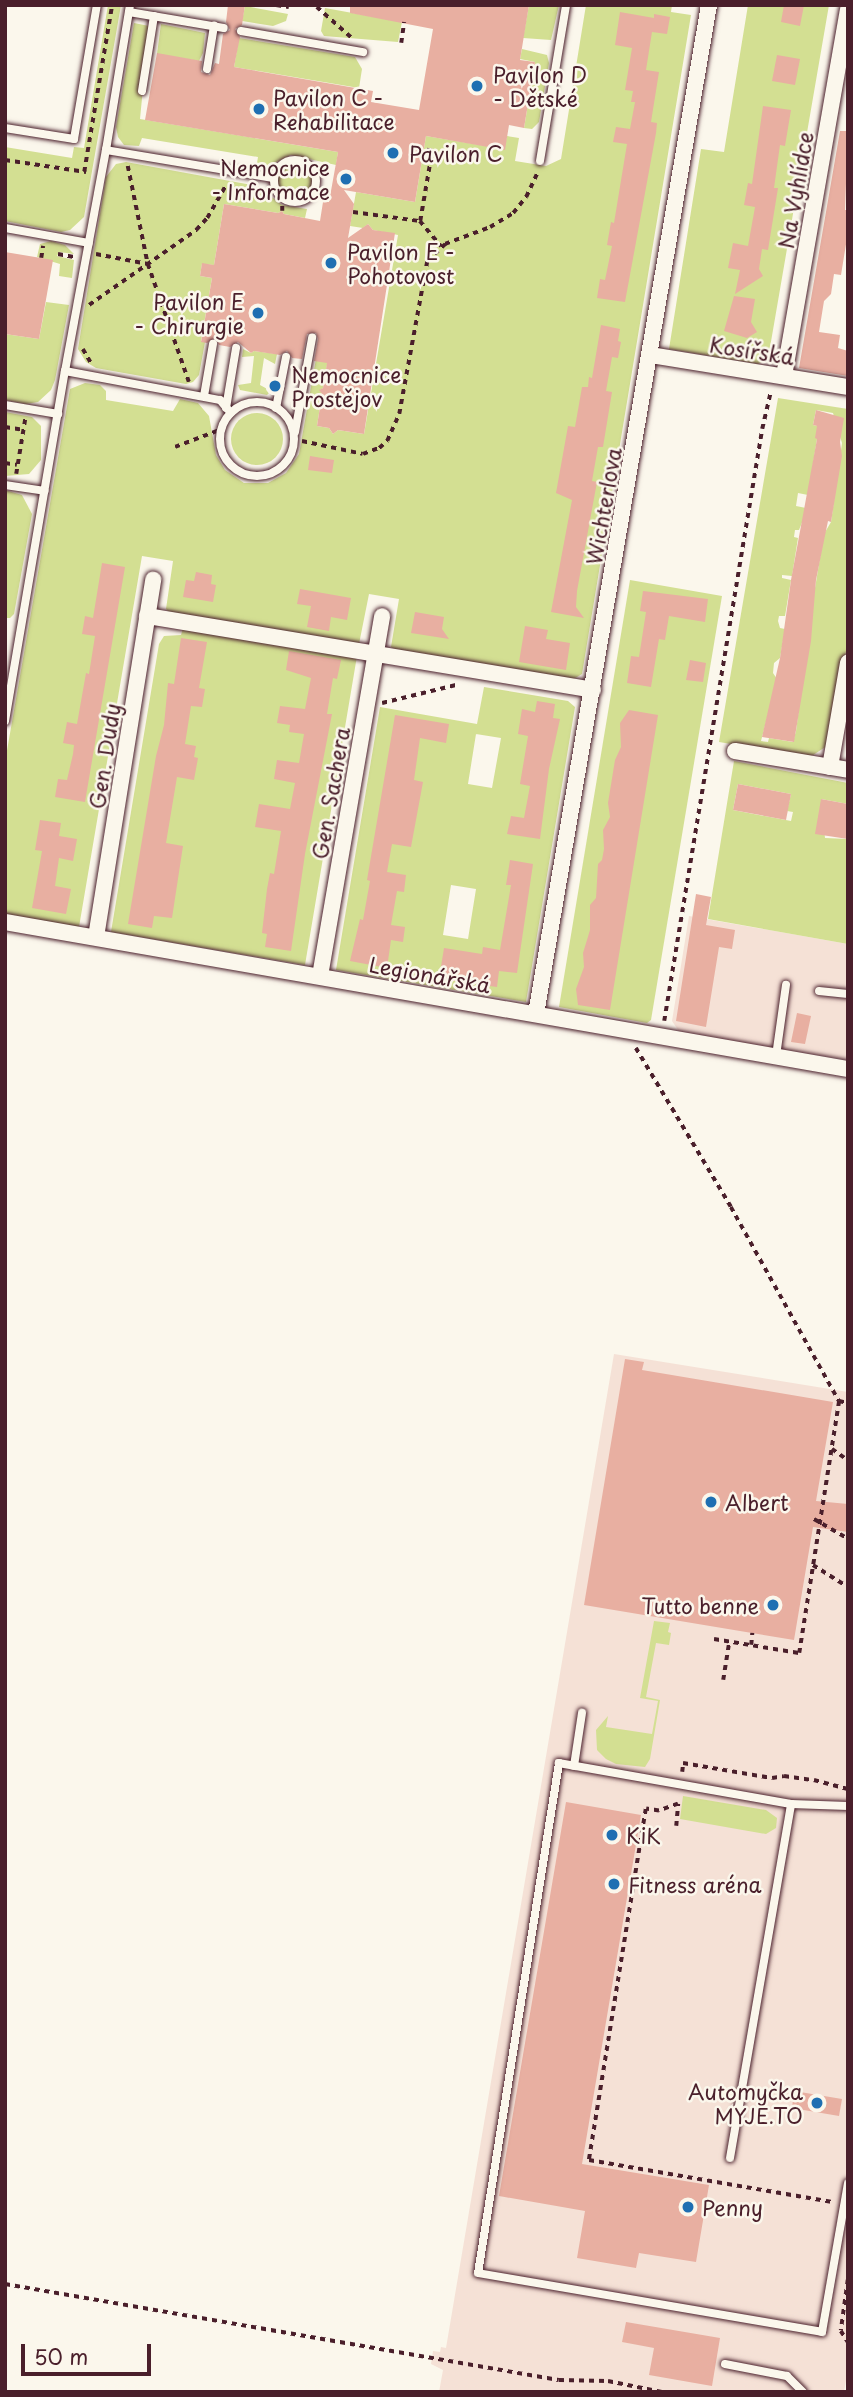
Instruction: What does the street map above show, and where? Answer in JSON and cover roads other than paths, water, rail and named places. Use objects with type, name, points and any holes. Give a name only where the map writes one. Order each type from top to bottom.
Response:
[{"type":"street","name":"Wichterlova","points":[[536,1014],[709,5]]},
{"type":"street","name":"Na Vyhlídce","points":[[780,376],[848,10]]},
{"type":"street","name":"Kosířská","points":[[650,355],[848,387]]},
{"type":"street","name":"Gen. Dudy","points":[[96,937],[153,580]]},
{"type":"street","points":[[147,615],[593,690]]},
{"type":"street","name":"Gen. Sachera","points":[[320,976],[382,617]]},
{"type":"street","points":[[830,767],[848,663]]},
{"type":"street","points":[[735,751],[848,770]]},
{"type":"street","name":"Legionářská","points":[[5,922],[848,1069]]},
{"type":"lane","points":[[5,128],[74,139],[97,5]]},
{"type":"lane","points":[[540,161],[566,5]]},
{"type":"lane","points":[[5,721],[130,8],[154,16],[225,28]]},
{"type":"lane","points":[[142,91],[154,16]]},
{"type":"lane","points":[[207,69],[214,26]]},
{"type":"lane","points":[[241,31],[363,52]]},
{"type":"lane","points":[[106,150],[274,178]]},
{"type":"lane","points":[[300,160],[314,170],[317,183],[308,198],[292,202],[277,193],[274,178],[283,164],[300,160]]},
{"type":"lane","points":[[5,228],[89,243]]},
{"type":"lane","points":[[236,348],[229,411],[222,429],[221,446],[228,463],[237,471],[254,476],[267,475],[282,466],[292,451],[313,338]]},
{"type":"lane","points":[[204,396],[213,344]]},
{"type":"lane","points":[[276,408],[286,357]]},
{"type":"lane","points":[[65,371],[204,396],[220,400],[229,411]]},
{"type":"lane","points":[[229,411],[253,403],[276,408],[289,421],[294,439]]},
{"type":"lane","points":[[5,405],[58,415]]},
{"type":"lane","points":[[9,485],[45,491]]},
{"type":"lane","points":[[776,1056],[786,985]]},
{"type":"lane","points":[[819,991],[848,994]]},
{"type":"lane","points":[[574,1766],[582,1713]]},
{"type":"lane","points":[[848,1806],[791,1804],[559,1763],[478,2273],[822,2332],[848,2183]]},
{"type":"lane","points":[[730,2158],[791,1804]]},
{"type":"lane","points":[[725,2364],[787,2376],[803,2392]]},
{"type":"place","name":"Pavilon D - Dětské","points":[[477,86]]},
{"type":"place","name":"Pavilon C - Rehabilitace","points":[[259,109]]},
{"type":"place","name":"Pavilon C","points":[[393,153]]},
{"type":"place","name":"Nemocnice - Informace","points":[[346,179]]},
{"type":"place","name":"Pavilon E - Pohotovost","points":[[331,263]]},
{"type":"place","name":"Pavilon E - Chirurgie","points":[[258,313]]},
{"type":"place","name":"Nemocnice Prostějov","points":[[275,386]]},
{"type":"place","name":"Albert","points":[[711,1502]]},
{"type":"place","name":"Tutto benne","points":[[773,1605]]},
{"type":"place","name":"KiK","points":[[612,1835]]},
{"type":"place","name":"Fitness aréna","points":[[614,1884]]},
{"type":"place","name":"Automyčka MYJE.TO","points":[[817,2103]]},
{"type":"place","name":"Penny","points":[[688,2207]]}]
